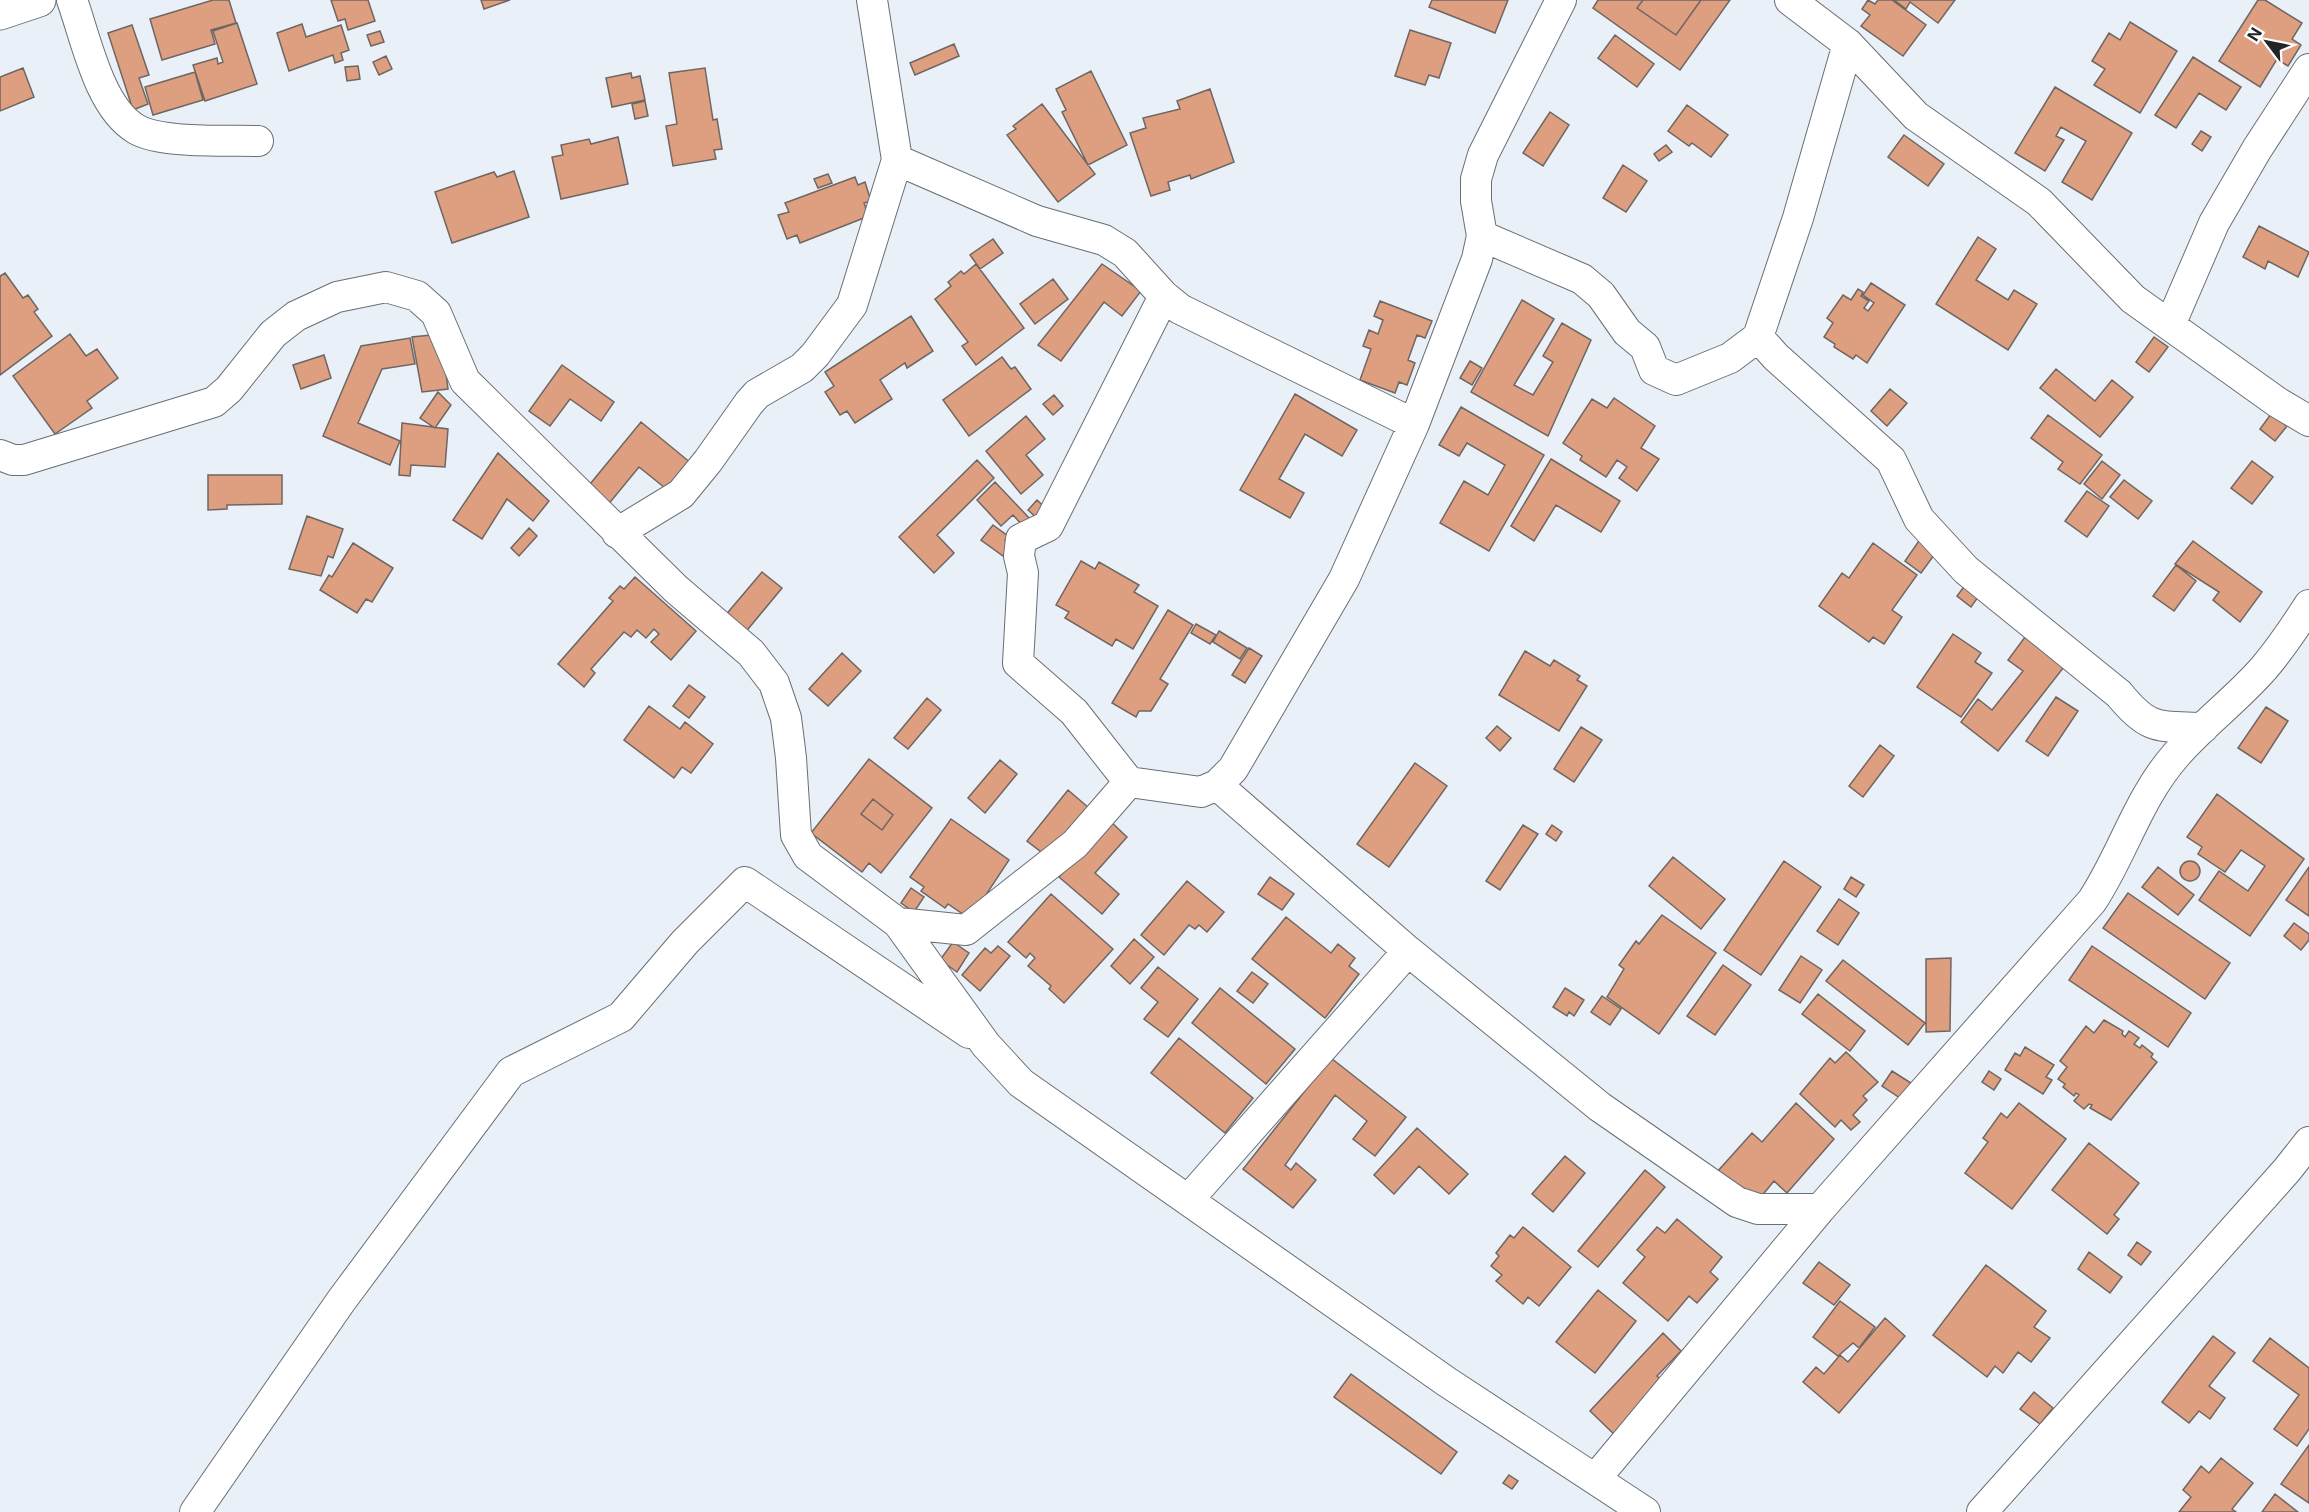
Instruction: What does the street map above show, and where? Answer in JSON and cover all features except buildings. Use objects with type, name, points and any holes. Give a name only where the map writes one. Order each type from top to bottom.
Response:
[{"type":"main road","points":[[0,13],[39,0]]},
{"type":"street","points":[[72,0],[102,87],[117,114],[137,130],[170,138],[258,141]]},
{"type":"street","points":[[617,532],[681,494],[757,394],[802,368],[830,337],[852,305],[897,160],[872,0]]},
{"type":"street","points":[[1164,296],[1048,526],[1021,539],[1019,556],[1023,573],[1018,663],[1074,712],[1129,782],[1201,792],[1217,785],[1233,769],[1344,579],[1414,424],[1477,259],[1482,236],[1476,201],[1476,179],[1483,155],[1561,0]]},
{"type":"street","points":[[1790,0],[1848,44],[1916,116],[2038,202],[2077,239],[2115,283],[2277,402],[2309,421]]},
{"type":"street","points":[[1482,236],[1582,279],[1601,295],[1627,332],[1645,347],[1654,370],[1676,380],[1730,358],[1758,337],[1798,218],[1848,44]]},
{"type":"street","points":[[2170,325],[2214,223],[2257,148],[2309,69]]},
{"type":"street","points":[[897,160],[1037,221],[1104,240],[1125,253],[1164,296],[1180,309],[1414,424]]},
{"type":"street","points":[[0,455],[13,460],[24,460],[214,402],[229,389],[273,334],[296,316],[337,297],[386,287],[417,296],[436,313],[465,381],[676,589],[751,653],[774,683],[786,718],[792,758],[796,835],[808,856],[898,923],[986,1045],[1021,1083],[1447,1382],[1645,1512]]},
{"type":"street","points":[[1758,337],[1776,357],[1891,460],[1919,519],[1983,586],[2119,694],[2146,723],[2157,726],[2203,728]]},
{"type":"street","points":[[1596,1478],[1820,1209],[2092,901],[2108,877],[2149,795],[2175,756],[2263,669],[2289,638],[2309,605]]},
{"type":"street","points":[[898,923],[966,930],[1075,844],[1129,782]]},
{"type":"street","points":[[1217,785],[1316,874],[1600,1107],[1737,1202],[1758,1209],[1820,1209]]},
{"type":"street","points":[[195,1512],[340,1301],[512,1072],[621,1017],[685,942],[745,882],[986,1045]]},
{"type":"street","points":[[1188,1200],[1408,951]]},
{"type":"street","points":[[1982,1512],[2279,1179],[2309,1142]]}]
